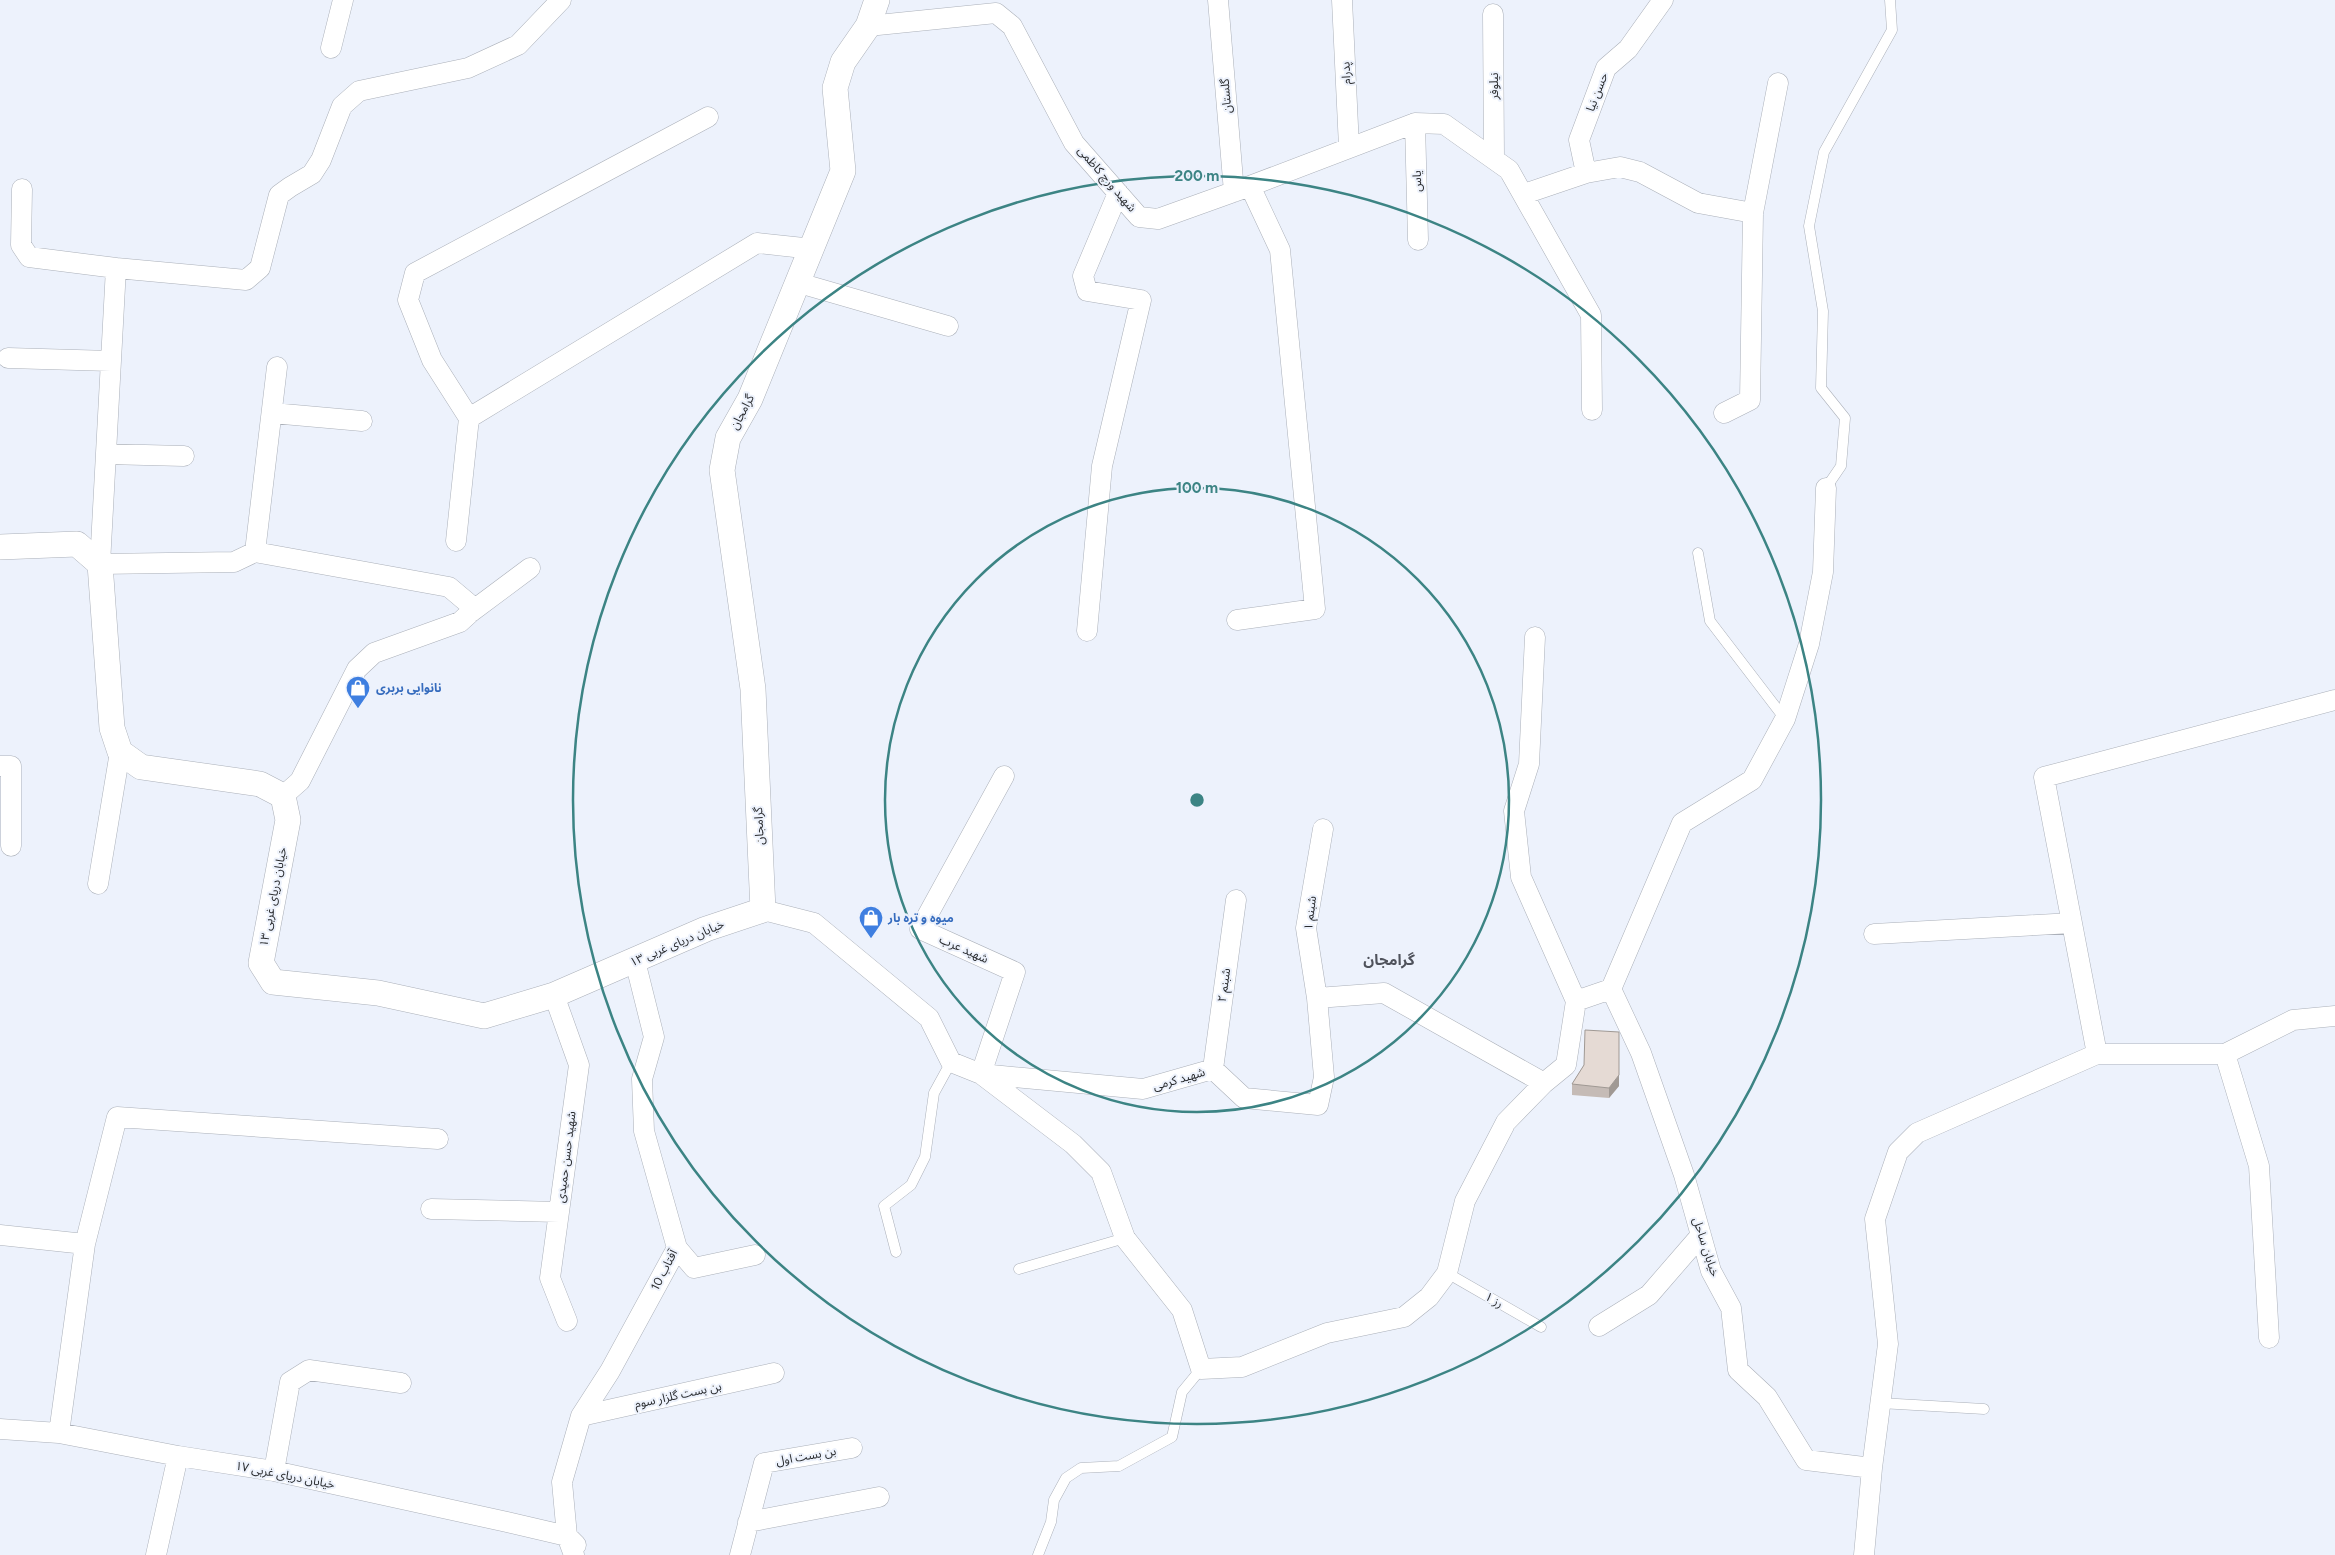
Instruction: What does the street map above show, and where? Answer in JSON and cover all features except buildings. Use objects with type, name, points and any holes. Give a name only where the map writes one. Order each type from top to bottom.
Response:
[{"type":"street","points":[[330,48],[343,0]]},
{"type":"street","points":[[22,189],[22,245],[28,258],[246,280],[260,268],[279,195],[290,186],[312,174],[321,160],[342,106],[359,91],[468,68],[518,45],[562,0]]},
{"type":"street","name":"گرامجان","points":[[763,910],[753,689],[722,470],[728,438],[750,398],[799,283],[843,172],[835,88],[843,62],[868,26],[877,0]]},
{"type":"street","name":"گلستان","points":[[1218,0],[1242,189]]},
{"type":"street","name":"پدرام","points":[[1342,0],[1350,147]]},
{"type":"street","name":"حسن نیا","points":[[1586,174],[1579,140],[1606,68],[1628,49],[1663,0]]},
{"type":"street","name":"شهید ورچ کاظمی","points":[[868,26],[996,13],[1012,26],[1074,143],[1139,216],[1158,219],[1416,123],[1444,124],[1510,170],[1591,315],[1592,410]]},
{"type":"street","name":"نیلوفر","points":[[1493,14],[1494,158]]},
{"type":"street","points":[[1724,413],[1750,400],[1754,213],[1778,83]]},
{"type":"street","points":[[456,541],[469,418],[432,360],[408,300],[415,273],[708,117]]},
{"type":"street","name":"یاس","points":[[1416,123],[1418,240]]},
{"type":"street","points":[[1524,194],[1586,174],[1620,167],[1640,172],[1698,202],[1754,213]]},
{"type":"street","points":[[1237,620],[1315,609],[1280,250],[1242,189]]},
{"type":"street","points":[[1088,631],[1102,466],[1141,300],[1087,291],[1083,276],[1118,193]]},
{"type":"street","points":[[469,418],[757,243],[813,248]]},
{"type":"street","points":[[98,884],[120,752],[112,728],[100,564],[116,268]]},
{"type":"street","points":[[799,283],[948,326]]},
{"type":"street","points":[[8,358],[111,361]]},
{"type":"street","points":[[255,552],[277,367]]},
{"type":"street","points":[[272,413],[362,421]]},
{"type":"street","points":[[106,454],[184,456]]},
{"type":"street","points":[[1576,1001],[1611,988],[1682,823],[1752,780],[1784,720],[1809,644],[1823,572],[1826,488]]},
{"type":"street","points":[[0,547],[78,544],[100,564],[234,562],[255,552],[450,587],[468,603],[471,612]]},
{"type":"street","points":[[120,752],[142,767],[260,784],[283,796],[300,781],[357,669],[374,653],[460,622],[530,568]]},
{"type":"street","points":[[763,910],[814,923],[822,929],[929,1018],[950,1062],[981,1074],[1073,1144],[1101,1172],[1125,1238],[1182,1310],[1201,1369],[1242,1367],[1327,1333],[1404,1316],[1429,1297],[1447,1272],[1465,1201],[1506,1122],[1544,1083],[1566,1066],[1576,1001],[1521,877],[1514,811],[1530,764],[1535,637]]},
{"type":"street","points":[[2097,1054],[2044,777],[2335,700]]},
{"type":"street","points":[[0,766],[11,766],[10,846]]},
{"type":"street","name":"شهید عرب","points":[[981,1074],[1015,972],[920,929],[1004,776]]},
{"type":"street","name":"خیابان دریای غربی ۱۳","points":[[283,796],[288,820],[261,963],[273,982],[378,993],[484,1016],[554,995],[706,929],[763,910]]},
{"type":"street","name":"شبنم ۱","points":[[1317,998],[1306,928],[1323,829]]},
{"type":"street","name":"شبنم ۲","points":[[1213,1069],[1236,900]]},
{"type":"street","points":[[1874,934],[2072,923]]},
{"type":"street","name":"آفتاب 10","points":[[574,1555],[567,1536],[562,1482],[582,1416],[610,1371],[677,1248],[644,1131],[642,1079],[654,1037],[635,961]]},
{"type":"street","name":"خیابان ساحل","points":[[1611,988],[1641,1053],[1684,1175],[1711,1271],[1731,1308],[1738,1370],[1767,1397],[1806,1460],[1872,1468]]},
{"type":"street","points":[[1317,998],[1384,993],[1544,1083]]},
{"type":"street","name":"شهید حسن حمیدی","points":[[554,995],[579,1065],[550,1278],[567,1321]]},
{"type":"street","name":"شهید کرمی","points":[[981,1074],[1143,1089],[1213,1069],[1244,1098],[1318,1105],[1324,1077],[1317,998]]},
{"type":"street","points":[[1864,1555],[1872,1468],[1888,1344],[1875,1219],[1898,1152],[1917,1133],[2097,1054],[2224,1054],[2293,1020],[2335,1016]]},
{"type":"street","points":[[2224,1054],[2259,1166],[2269,1338]]},
{"type":"street","points":[[59,1432],[85,1244],[117,1117],[438,1139]]},
{"type":"street","points":[[431,1209],[559,1212]]},
{"type":"street","points":[[0,1235],[85,1244]]},
{"type":"street","points":[[1599,1326],[1649,1295],[1701,1236]]},
{"type":"street","points":[[677,1248],[694,1268],[755,1255]]},
{"type":"street","points":[[274,1471],[290,1382],[308,1370],[401,1383]]},
{"type":"street","name":"بن بست گلزار سوم","points":[[582,1416],[774,1373]]},
{"type":"street","name":"خیابان دریای غربی ۱۷","points":[[0,1429],[59,1432],[178,1456],[274,1471],[567,1536]]},
{"type":"street","name":"بن بست اول","points":[[740,1555],[764,1463],[852,1448]]},
{"type":"street","points":[[156,1555],[178,1456]]},
{"type":"street","points":[[748,1522],[879,1497]]},
{"type":"street","points":[[567,1536],[586,1555]]},
{"type":"lane","points":[[1826,488],[1841,466],[1846,418],[1821,388],[1823,311],[1809,226],[1824,152],[1892,30],[1890,0]]},
{"type":"lane","points":[[1698,554],[1710,620],[1784,720]]},
{"type":"lane","points":[[896,1252],[884,1206],[911,1184],[925,1157],[934,1093],[950,1062]]},
{"type":"lane","points":[[1019,1269],[1125,1238]]},
{"type":"lane","name":"رز ۱","points":[[1447,1272],[1541,1327]]},
{"type":"lane","points":[[1038,1555],[1051,1522],[1054,1500],[1066,1478],[1081,1468],[1119,1466],[1172,1437],[1182,1392],[1201,1369]]},
{"type":"lane","points":[[1880,1403],[1984,1409]]},
{"type":"place","name":"نانوایی بربری","points":[[358,709]]},
{"type":"place","name":"میوه و تره بار","points":[[871,939]]},
{"type":"district","name":"گرامجان","points":[[1389,960]]}]
